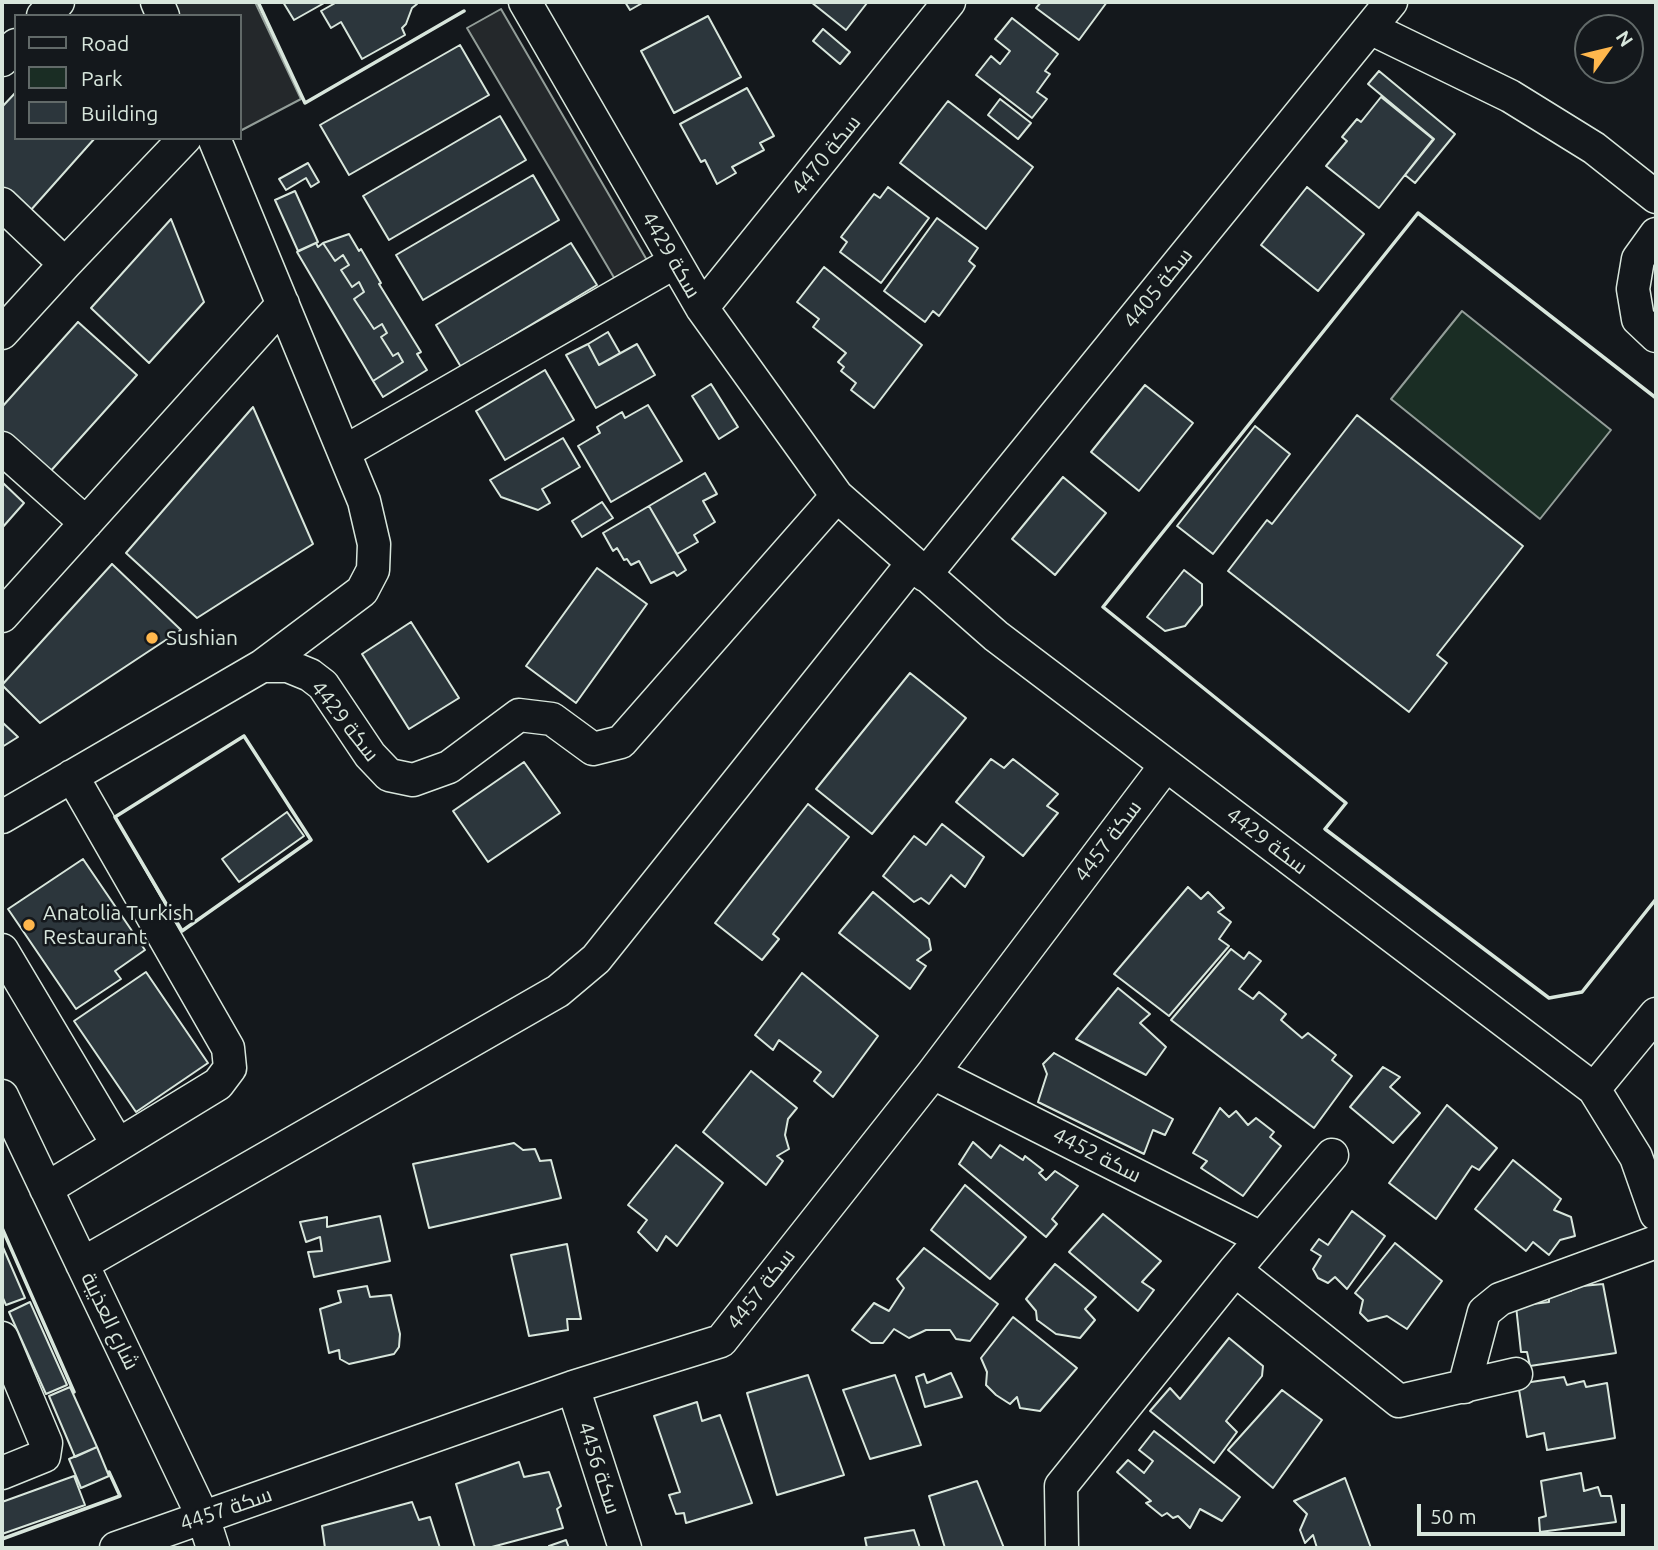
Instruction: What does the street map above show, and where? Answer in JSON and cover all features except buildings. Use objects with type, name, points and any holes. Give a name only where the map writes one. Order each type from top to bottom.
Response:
[{"type":"street","points":[[45,14],[58,2]]},
{"type":"street","name":"سكة 4429","points":[[525,2],[702,308],[837,496],[996,636],[1594,1089],[1636,1157],[1656,1214]]},
{"type":"street","name":"سكة 4470","points":[[702,308],[949,2]]},
{"type":"street","name":"سكة 4405","points":[[82,1264],[558,992],[596,959],[1391,2]]},
{"type":"street","points":[[1370,27],[1510,96],[1594,148],[1656,197]]},
{"type":"street","points":[[2,61],[14,47]]},
{"type":"street","points":[[2,333],[183,140]]},
{"type":"street","points":[[3,815],[262,666],[362,591],[373,570],[374,544],[364,501],[215,140]]},
{"type":"street","points":[[2,204],[65,264]]},
{"type":"street","points":[[1656,234],[1638,259],[1633,289],[1638,318],[1656,337]]},
{"type":"street","points":[[344,452],[675,262]]},
{"type":"street","points":[[2,616],[283,304]]},
{"type":"street","points":[[2,448],[86,523]]},
{"type":"street","name":"سكة 4429","points":[[262,666],[288,666],[310,675],[323,685],[370,755],[389,775],[413,780],[449,767],[519,715],[552,719],[593,749],[621,742],[837,496]]},
{"type":"street","name":"سكة 4457","points":[[116,1548],[573,1387],[721,1341],[933,1073],[1166,765]]},
{"type":"street","points":[[46,1189],[218,1084],[230,1068],[228,1048],[72,776]]},
{"type":"street","points":[[2,950],[118,1145]]},
{"type":"street","points":[[1594,1089],[1656,1014]]},
{"type":"street","name":"سكة 4452","points":[[933,1073],[1261,1238]]},
{"type":"street","name":"شارع العذيبة","points":[[2,1096],[203,1517],[213,1548]]},
{"type":"street","points":[[1062,1548],[1061,1486],[1332,1154]]},
{"type":"street","points":[[1464,1387],[1484,1312],[1500,1299],[1656,1242]]},
{"type":"street","points":[[1235,1270],[1399,1401],[1516,1374]]},
{"type":"street","points":[[2,1338],[46,1443],[44,1456],[2,1473]]},
{"type":"street","name":"سكة 4456","points":[[573,1387],[625,1548]]},
{"type":"green space","points":[[1462,311],[1611,430],[1540,519],[1391,399]]},
{"type":"shaded area","points":[[174,2],[255,2],[301,99],[242,130],[242,14],[179,14]]},
{"type":"shaded area","points":[[501,9],[648,262],[616,281],[467,28]]},
{"type":"wall","points":[[258,2],[305,103],[464,11]]},
{"type":"wall","points":[[1656,398],[1418,213],[1103,607],[1346,803],[1325,829],[1549,998],[1582,992],[1656,899]]},
{"type":"wall","points":[[244,736],[311,840],[182,931],[115,817],[244,736]]},
{"type":"wall","points":[[2,1228],[74,1392]]},
{"type":"wall","points":[[2,1539],[120,1496],[109,1472]]},
{"type":"place","name":"Sushian","points":[[152,638]]},
{"type":"place","name":"Anatolia Turkish Restaurant","points":[[29,925]]}]
